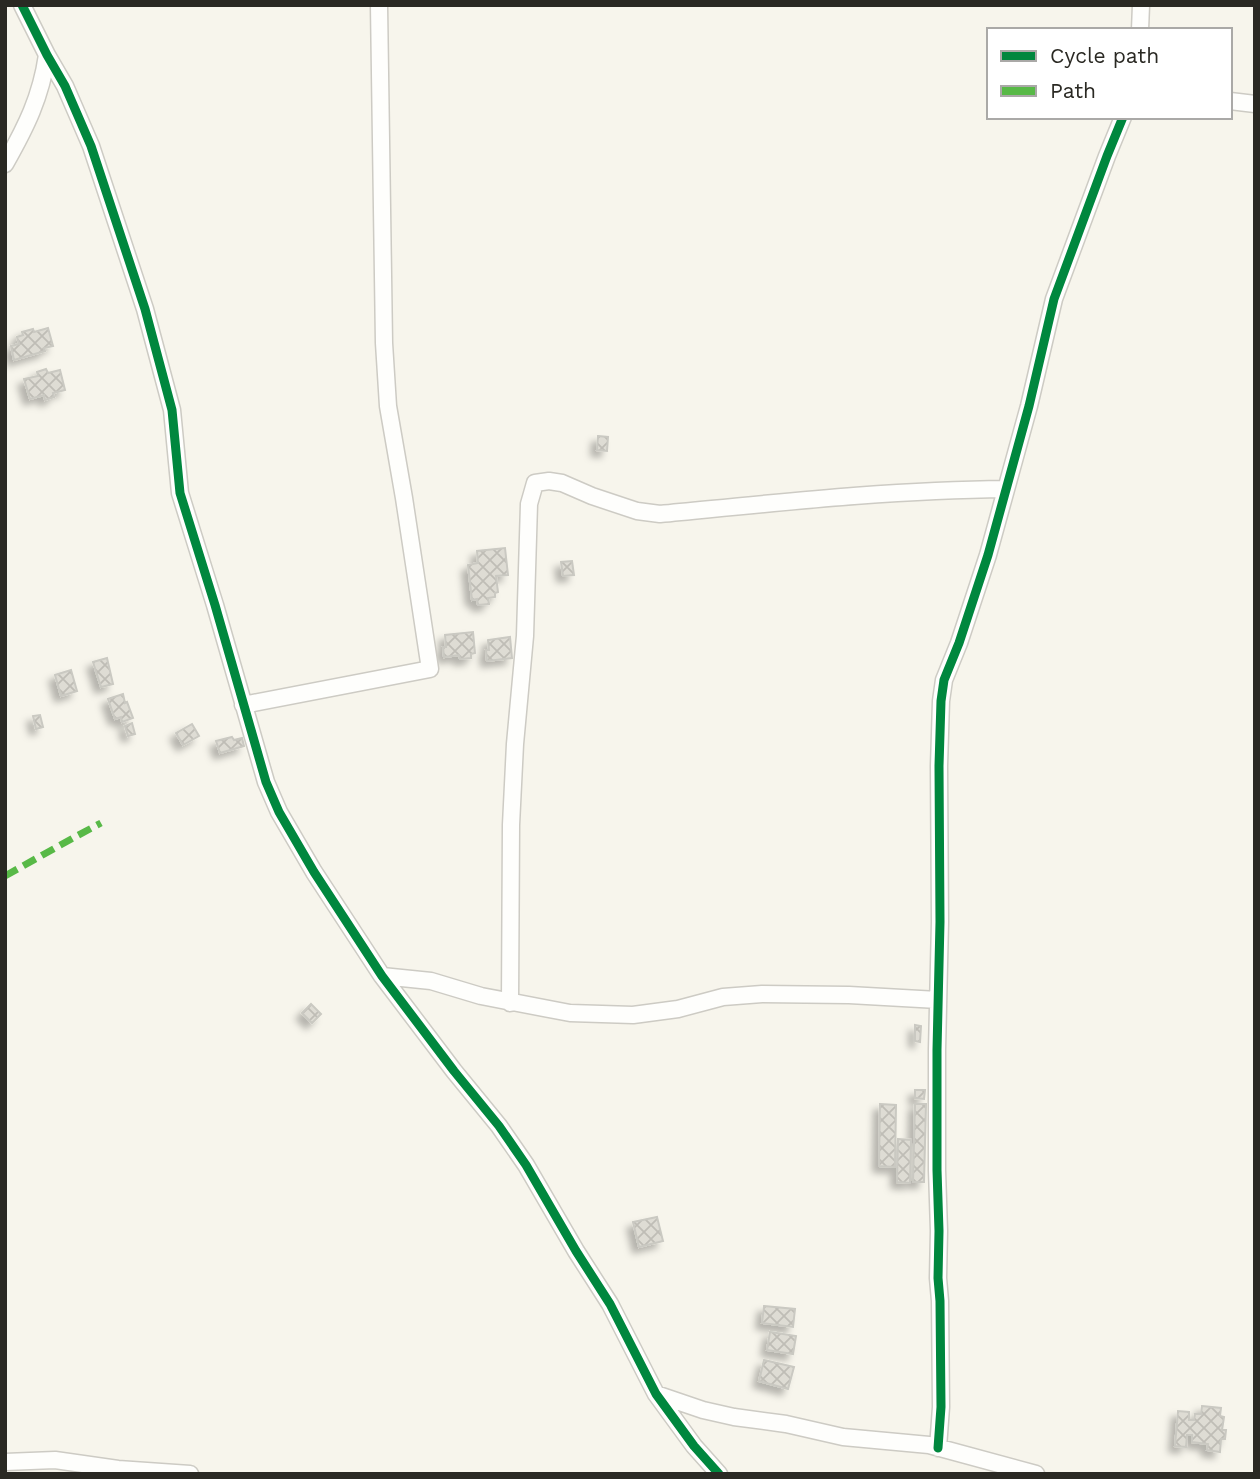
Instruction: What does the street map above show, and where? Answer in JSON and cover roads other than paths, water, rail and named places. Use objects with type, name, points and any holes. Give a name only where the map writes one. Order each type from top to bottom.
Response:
[{"type":"street","points":[[22,5],[65,86],[91,146],[145,309],[172,410],[180,493],[266,782],[279,812],[314,873],[382,976],[499,1126],[526,1165],[610,1304],[656,1394],[694,1446],[719,1474]]},
{"type":"street","points":[[243,705],[430,669],[388,406],[384,343],[379,5]]},
{"type":"street","points":[[1140,28],[1141,5]]},
{"type":"street","points":[[5,164],[26,126],[43,80],[47,55]]},
{"type":"street","points":[[1232,101],[1255,104]]},
{"type":"street","points":[[938,1448],[942,1407],[937,1170],[941,701],[944,680],[984,567],[1006,489],[1054,299],[1123,119]]},
{"type":"street","points":[[510,1003],[511,825],[525,636],[529,504],[535,483],[562,483],[637,511],[660,514],[836,497],[1006,489]]},
{"type":"street","points":[[382,976],[431,981],[510,1003],[570,1013],[633,1015],[678,1009],[723,997],[762,994],[938,1000]]},
{"type":"street","points":[[656,1394],[734,1417],[786,1424],[843,1437],[929,1445],[1036,1474]]},
{"type":"street","points":[[5,1462],[55,1460],[118,1471],[190,1474]]}]
